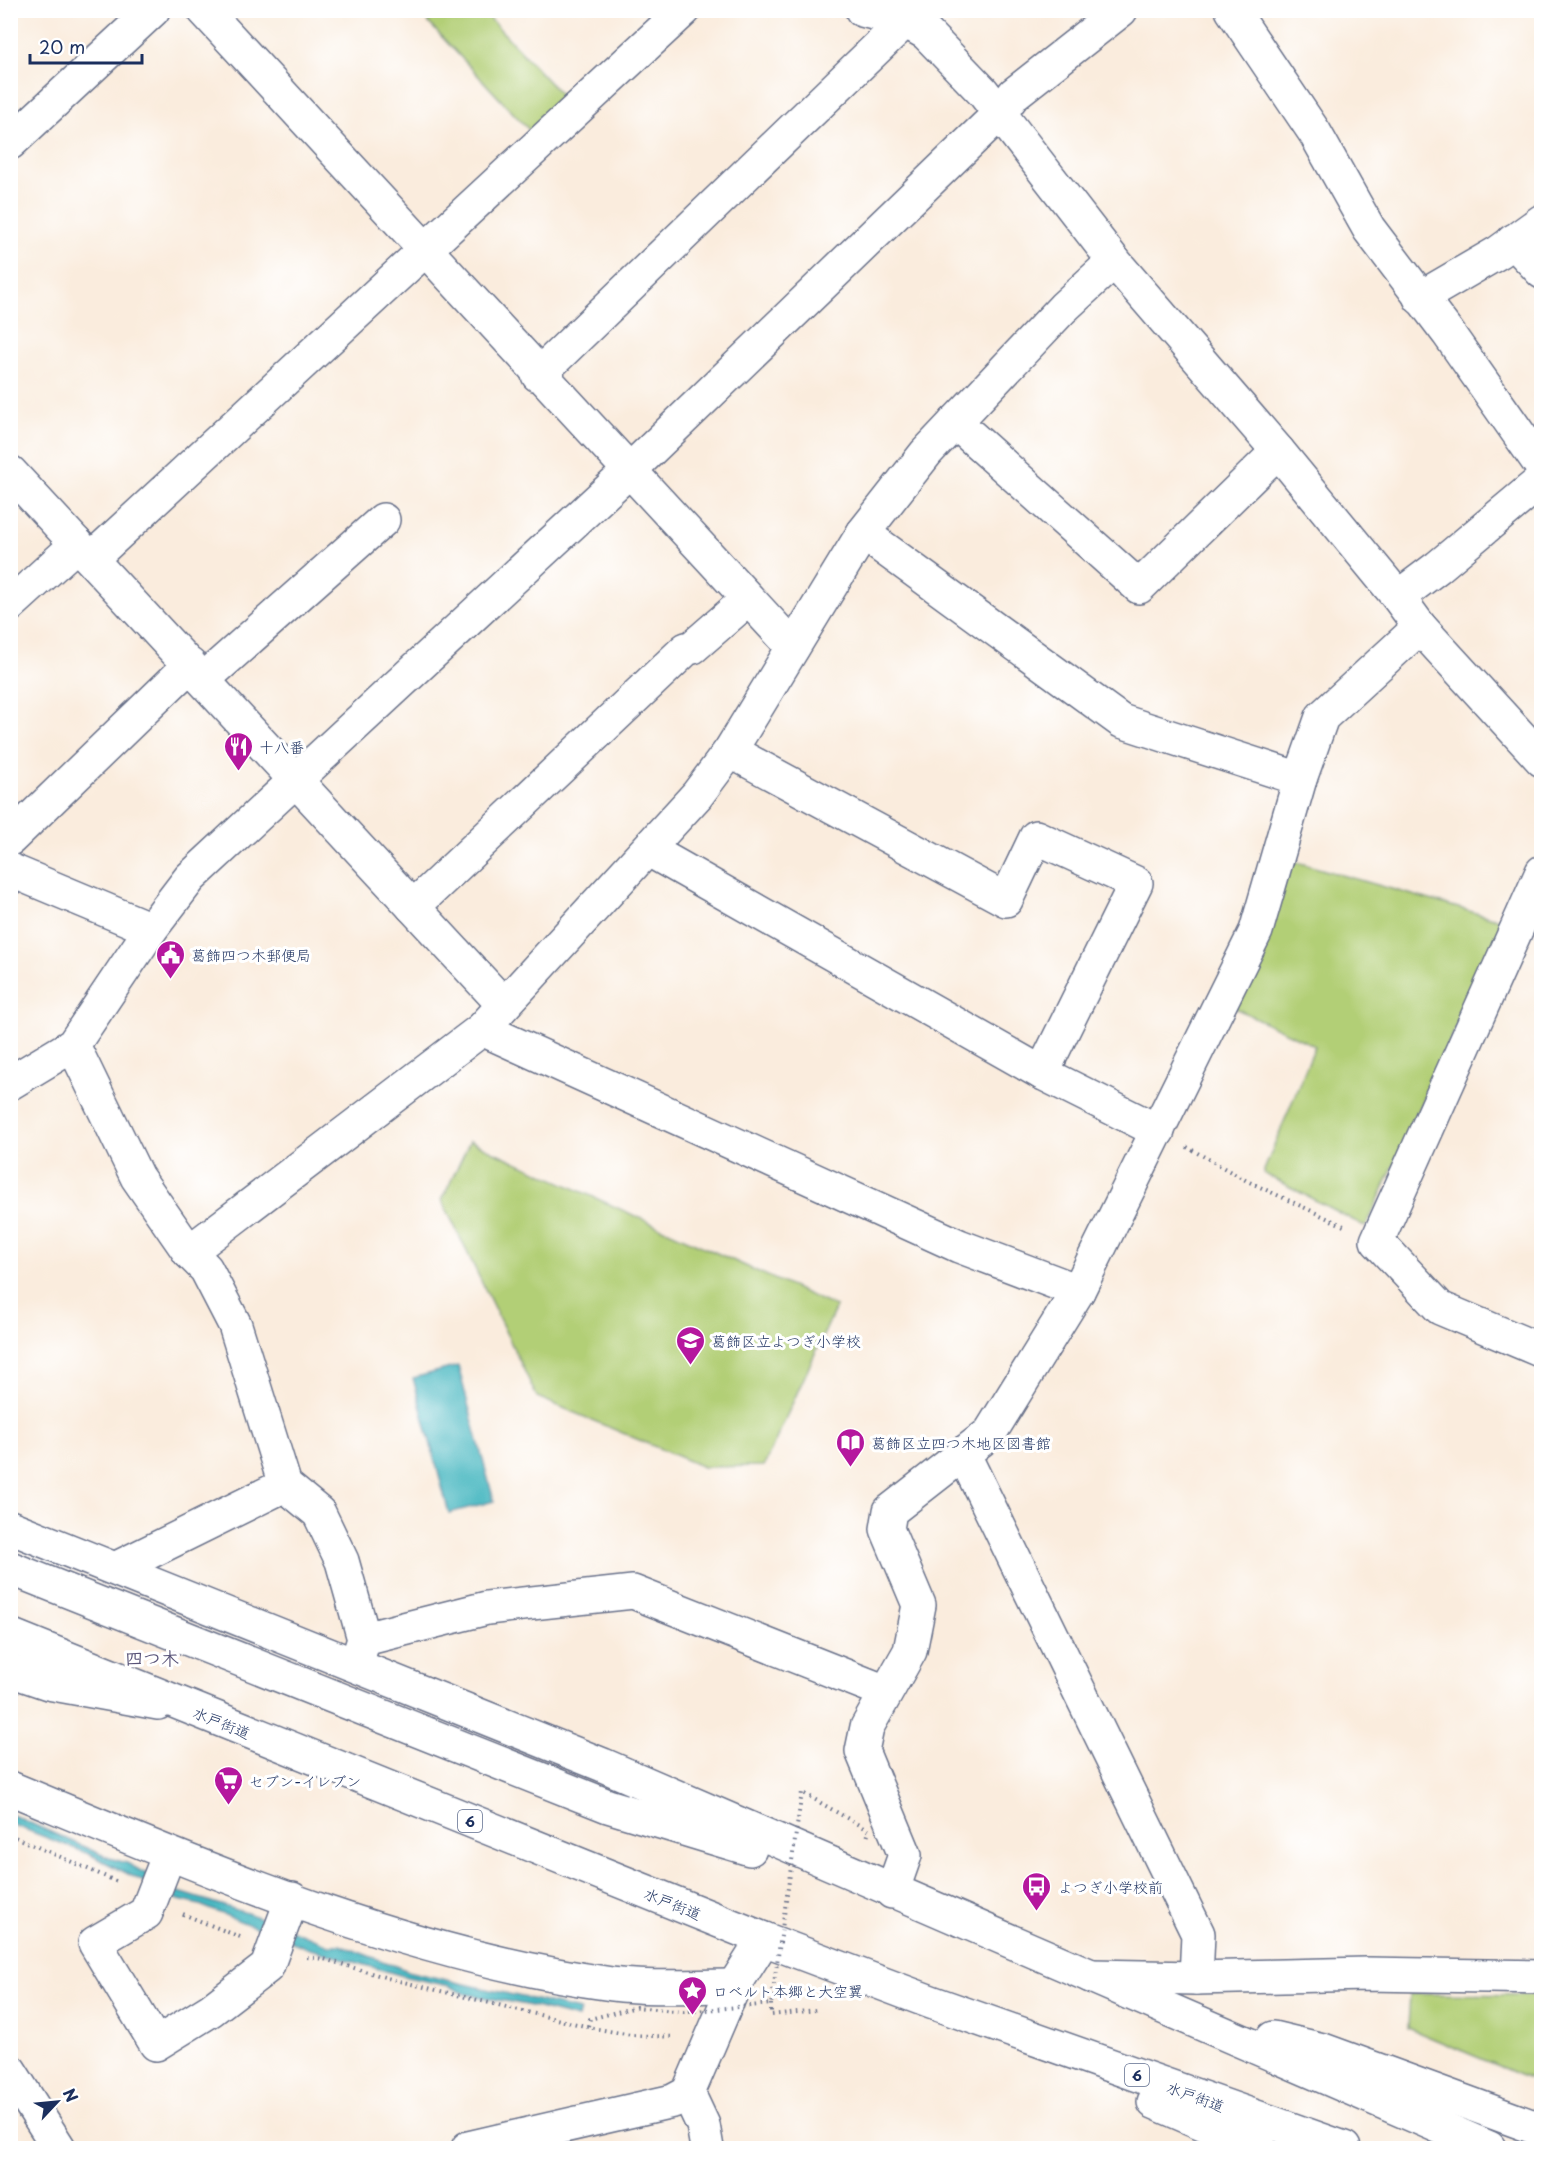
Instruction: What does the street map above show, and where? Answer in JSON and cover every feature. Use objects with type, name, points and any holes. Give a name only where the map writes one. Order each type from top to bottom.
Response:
[{"type":"main road","points":[[10,144],[153,10]]},
{"type":"main road","points":[[204,10],[538,375],[788,643]]},
{"type":"main road","points":[[10,605],[84,551],[426,251],[684,10]]},
{"type":"main road","points":[[862,10],[905,21],[926,33],[1000,113],[1114,261],[1278,451],[1420,627],[1542,760]]},
{"type":"main road","points":[[10,1083],[73,1045],[150,929],[190,878],[629,471],[1000,113],[1014,94],[1121,10]]},
{"type":"main road","points":[[1232,10],[1315,133],[1369,229],[1542,467]]},
{"type":"main road","points":[[538,375],[905,21]]},
{"type":"main road","points":[[1420,298],[1514,241],[1542,221]]},
{"type":"main road","points":[[1514,241],[1542,272]]},
{"type":"main road","points":[[189,1252],[482,1029],[497,998],[649,849],[697,795],[730,751],[788,643],[863,533],[926,453],[1063,308],[1114,261]]},
{"type":"main road","points":[[955,422],[1139,587],[1278,451]]},
{"type":"main road","points":[[10,472],[296,778],[497,998]]},
{"type":"main road","points":[[1398,597],[1438,567],[1542,480]]},
{"type":"main road","points":[[10,840],[197,672],[383,520]]},
{"type":"main road","points":[[863,533],[1121,722],[1300,779]]},
{"type":"main road","points":[[413,907],[686,649],[693,648],[748,599]]},
{"type":"main road","points":[[892,1892],[905,1854],[862,1751],[867,1727],[910,1651],[919,1605],[887,1529],[890,1511],[990,1433],[1078,1292],[1256,931],[1300,779],[1322,717],[1420,627]]},
{"type":"main road","points":[[730,751],[1006,900],[1036,837],[1136,883],[1042,1073]]},
{"type":"main road","points":[[649,849],[1042,1073],[1158,1131]]},
{"type":"main road","points":[[10,870],[150,929]]},
{"type":"main road","points":[[1542,872],[1377,1241],[1440,1308],[1542,1351]]},
{"type":"main road","points":[[482,1029],[959,1246],[1078,1292]]},
{"type":"main road","points":[[73,1045],[137,1177],[189,1252],[207,1269],[234,1325],[285,1485],[319,1513],[342,1561],[360,1652]]},
{"type":"main road","points":[[963,1453],[1198,1934],[1196,1978]]},
{"type":"main road","points":[[117,1568],[285,1485]]},
{"type":"main road","points":[[10,1527],[117,1568],[360,1652],[603,1766],[1489,2148]]},
{"type":"main road","points":[[10,1568],[608,1806],[892,1892]]},
{"type":"main road","points":[[360,1652],[487,1608],[633,1592],[886,1692]]},
{"type":"main road","name":"水戸街道","points":[[10,1635],[186,1708],[764,1939],[931,2002],[1344,2148]]},
{"type":"main road","points":[[10,1670],[48,1683],[186,1708]]},
{"type":"main road","points":[[10,1788],[162,1872],[288,1907],[531,1969],[614,1984],[734,1986]]},
{"type":"main road","points":[[162,1872],[146,1912],[94,1943],[156,2044],[211,2010],[267,1967],[288,1907]]},
{"type":"main road","points":[[468,2148],[673,2101],[688,2093],[734,1986],[764,1939]]},
{"type":"main road","points":[[1086,1976],[1196,1978],[1366,1974],[1542,1977]]},
{"type":"main road","points":[[931,2002],[1254,2147]]},
{"type":"main road","points":[[1186,2017],[1323,2050],[1542,2130]]},
{"type":"main road","points":[[15,2086],[59,2148]]},
{"type":"main road","points":[[688,2093],[703,2125],[707,2148]]},
{"type":"path","points":[[1158,1131],[1247,1181],[1377,1241]]},
{"type":"path","points":[[816,2010],[771,2015],[802,1792],[869,1831],[867,1838]]},
{"type":"path","points":[[588,2026],[590,2019],[636,2007],[684,2012],[771,2004]]},
{"type":"green space","points":[[439,11],[483,11],[565,99],[530,131],[427,21]]},
{"type":"green space","points":[[1293,861],[1504,921],[1366,1227],[1263,1173],[1315,1046],[1235,1008]]},
{"type":"green space","points":[[470,1141],[836,1307],[764,1466],[703,1467],[537,1397],[442,1200]]},
{"type":"green space","points":[[1410,1994],[1541,1995],[1541,2084],[1408,2028]]},
{"type":"water","points":[[458,1366],[494,1501],[449,1513],[413,1378]]},
{"type":"water","points":[[10,1814],[109,1858],[127,1863],[176,1891],[250,1914],[329,1945],[340,1945],[411,1972],[580,2010],[578,2018],[527,2005],[465,1994],[450,1986],[407,1977],[310,1949],[200,1905],[179,1900],[89,1854],[11,1824]]},
{"type":"place","name":"十八番","points":[[238,772]]},
{"type":"place","name":"葛飾四つ木郵便局","points":[[170,980]]},
{"type":"place","name":"葛飾区立よつぎ小学校","points":[[690,1366]]},
{"type":"place","name":"葛飾区立四つ木地区図書館","points":[[850,1468]]},
{"type":"place","name":"セブン-イレブン","points":[[228,1806]]},
{"type":"place","name":"よつぎ小学校前","points":[[1037,1912]]},
{"type":"place","name":"ロベルト本郷と大空翼","points":[[692,2016]]},
{"type":"district","name":"四つ木","points":[[152,1657]]}]
